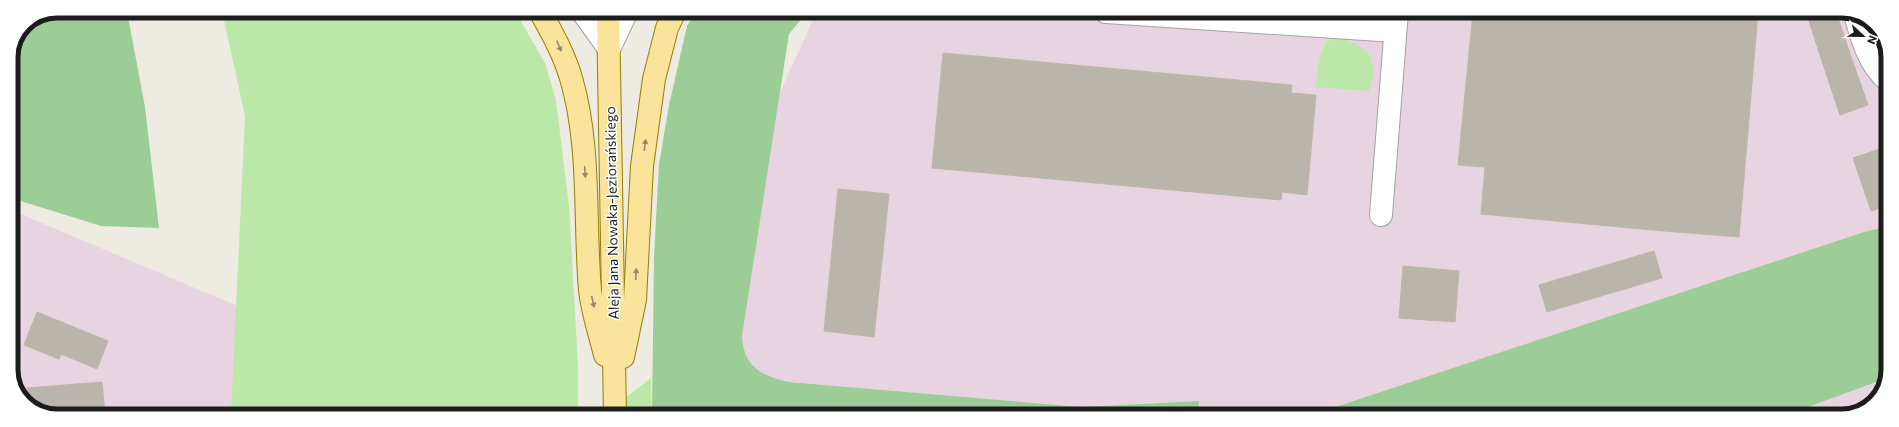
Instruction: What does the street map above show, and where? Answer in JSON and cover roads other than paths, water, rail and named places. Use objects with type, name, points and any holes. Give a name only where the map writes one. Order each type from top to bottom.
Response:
[{"type":"main road","points":[[544,18],[557,40],[571,77],[578,111],[584,152],[590,291],[615,405]]},
{"type":"main road","name":"Aleja Jana Nowaka-Jeziorańskiego","points":[[608,18],[615,405]]},
{"type":"main road","points":[[615,405],[635,300],[642,166],[654,79],[667,28],[672,18]]},
{"type":"lane","points":[[587,18],[609,49],[624,18]]},
{"type":"lane","points":[[1299,18],[1396,21],[1381,215]]},
{"type":"lane","points":[[1856,21],[1867,54],[1881,75]]}]
